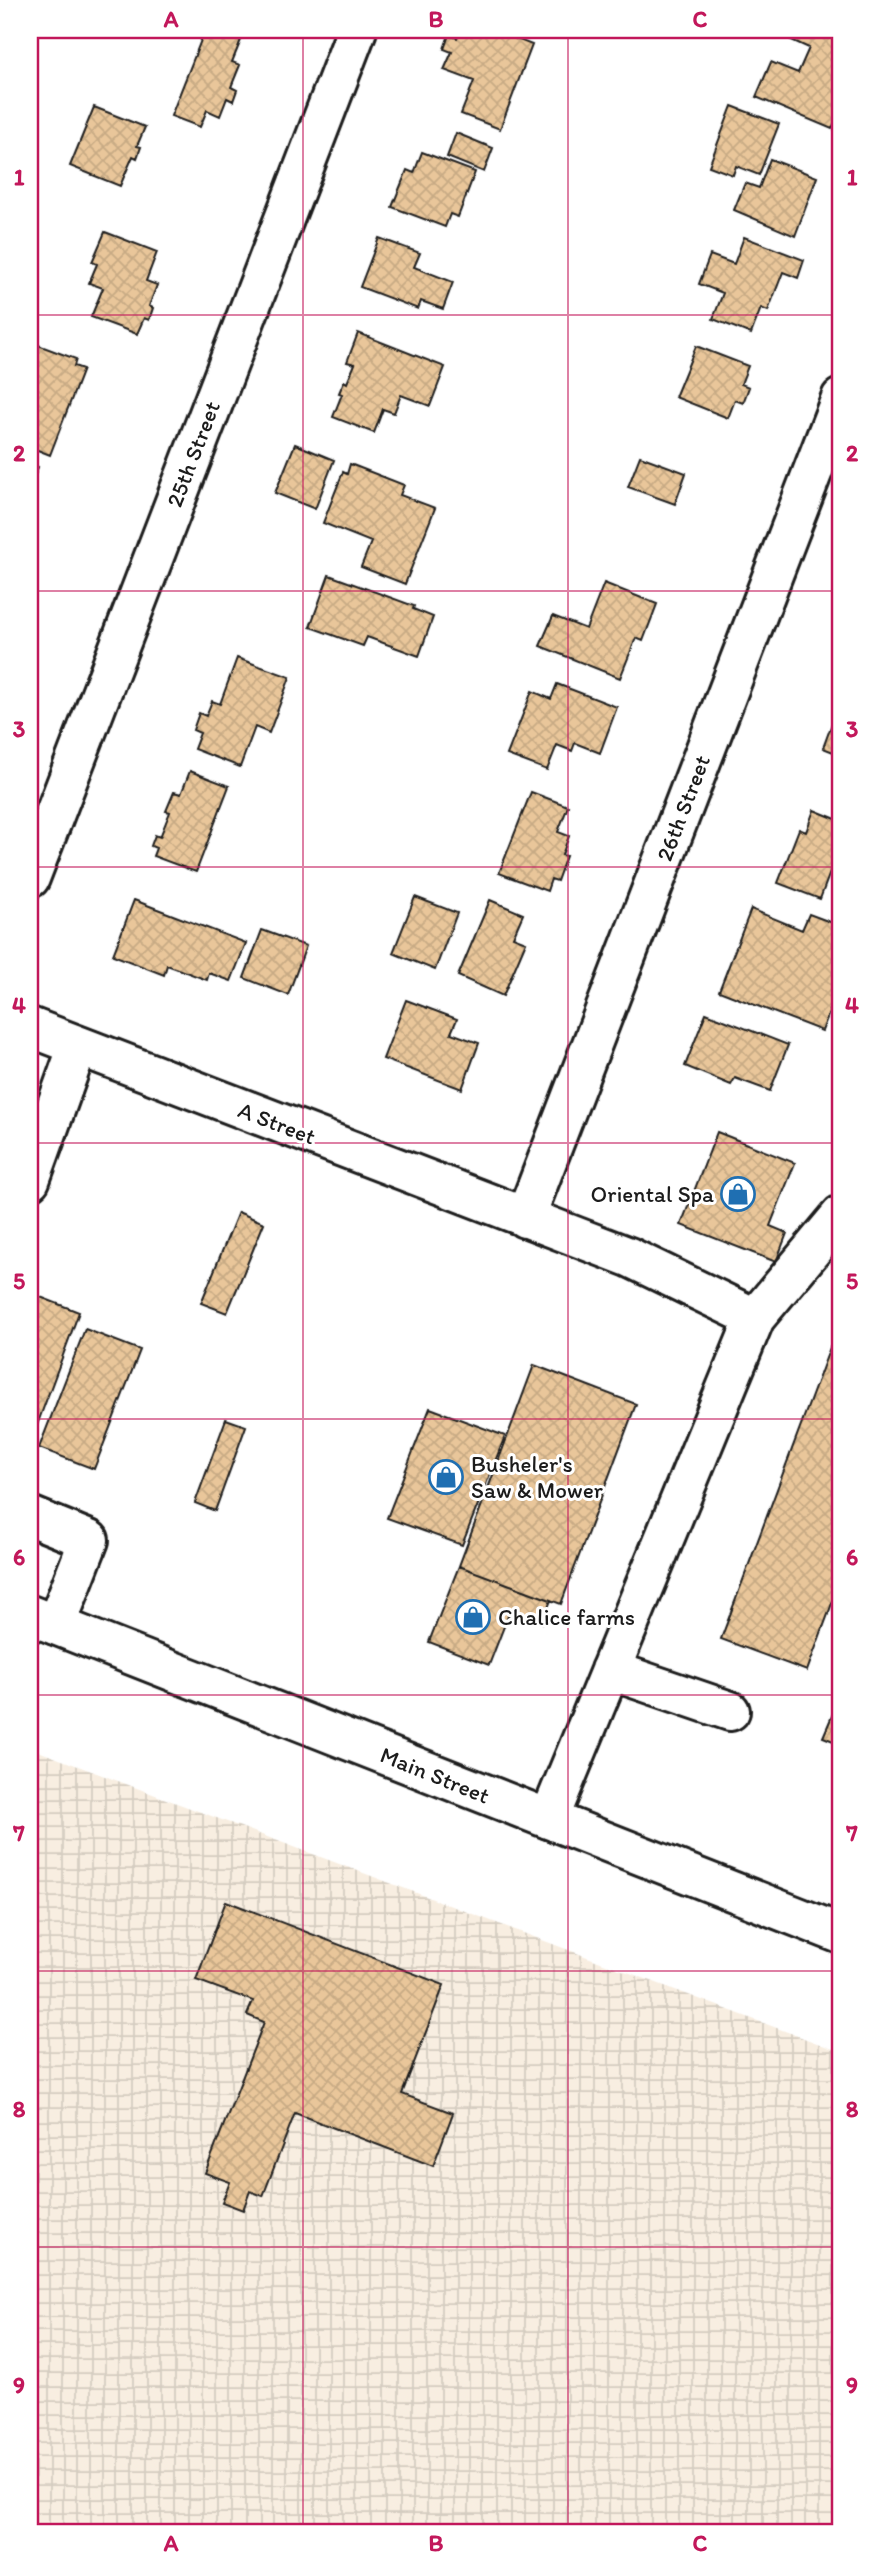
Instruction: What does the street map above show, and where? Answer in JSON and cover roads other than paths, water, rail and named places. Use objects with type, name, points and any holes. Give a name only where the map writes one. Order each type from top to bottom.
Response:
[{"type":"street","name":"25th Street","points":[[30,878],[357,30]]},
{"type":"street","name":"26th Street","points":[[525,1218],[841,398]]},
{"type":"street","name":"A Street","points":[[30,1027],[629,1257],[755,1318]]},
{"type":"street","points":[[30,1180],[43,1102],[78,1046]]},
{"type":"street","points":[[549,1819],[755,1318],[841,1215]]},
{"type":"street","points":[[30,1516],[89,1539],[43,1620]]},
{"type":"street","name":"Main Street","points":[[43,1620],[841,1934]]},
{"type":"street","points":[[610,1670],[730,1711]]},
{"type":"place","name":"Oriental Spa","points":[[738,1194]]},
{"type":"place","name":"Busheler's Saw & Mower","points":[[446,1477]]},
{"type":"place","name":"Chalice farms","points":[[473,1617]]}]
